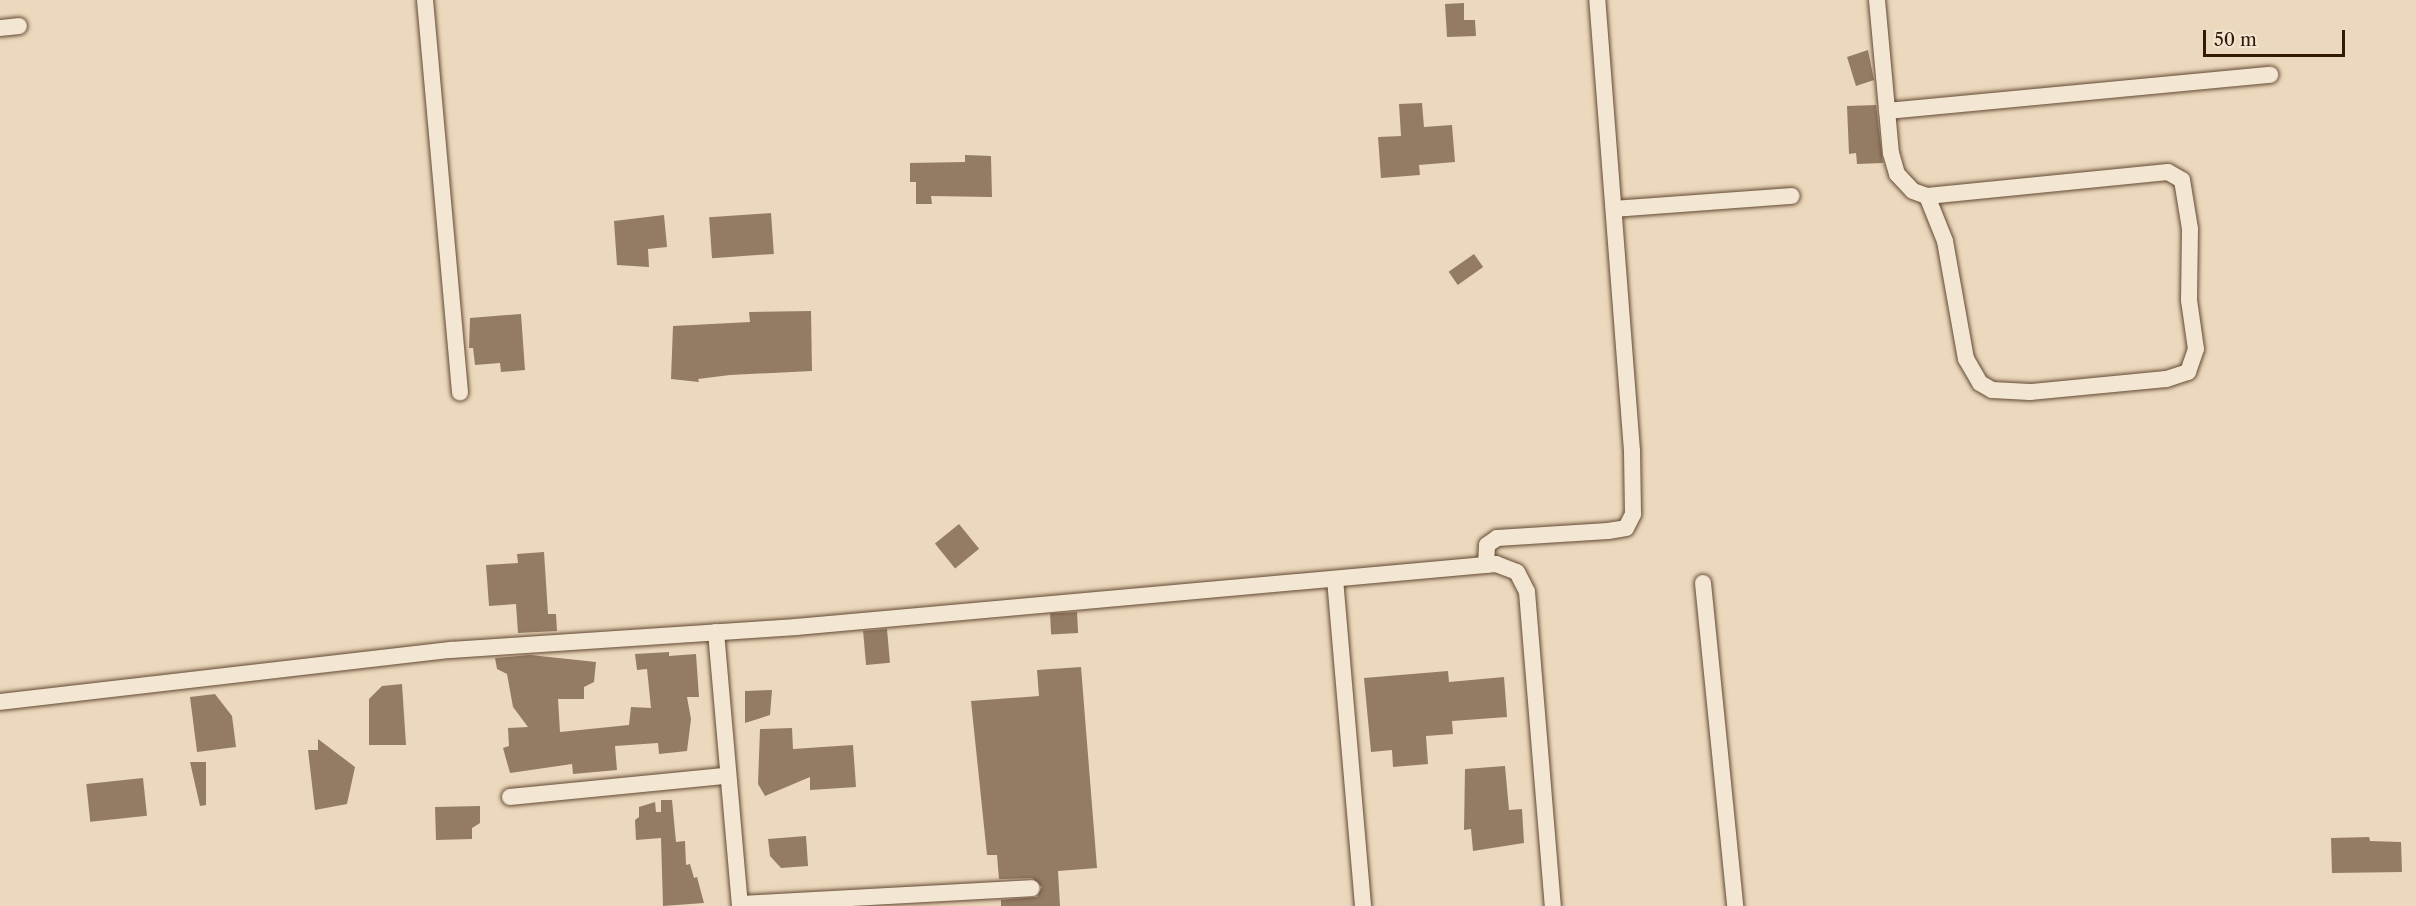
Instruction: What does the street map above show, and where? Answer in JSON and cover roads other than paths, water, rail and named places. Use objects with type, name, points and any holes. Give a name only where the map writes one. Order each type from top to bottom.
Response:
[{"type":"street","points":[[425,0],[460,392]]},
{"type":"street","points":[[1486,565],[1487,545],[1497,538],[1626,528],[1633,514],[1635,494],[1597,0]]},
{"type":"street","points":[[1877,0],[1887,111],[1897,174],[1903,185],[1927,196],[2168,172],[2176,174],[2185,190],[2190,229],[2189,300],[2196,349],[2188,372],[2166,379],[2030,392],[1992,390],[1980,383],[1966,359],[1945,241],[1927,196]]},
{"type":"street","points":[[0,28],[19,26]]},
{"type":"street","points":[[1887,111],[2270,75]]},
{"type":"street","points":[[1614,209],[1792,196]]},
{"type":"street","points":[[0,702],[451,650],[716,632],[1496,564],[1517,572],[1527,592],[1553,906]]},
{"type":"street","points":[[1335,579],[1363,906]]},
{"type":"street","points":[[1703,583],[1735,906]]},
{"type":"street","points":[[716,632],[726,776],[740,905],[1032,888]]},
{"type":"street","points":[[510,797],[726,776]]}]
